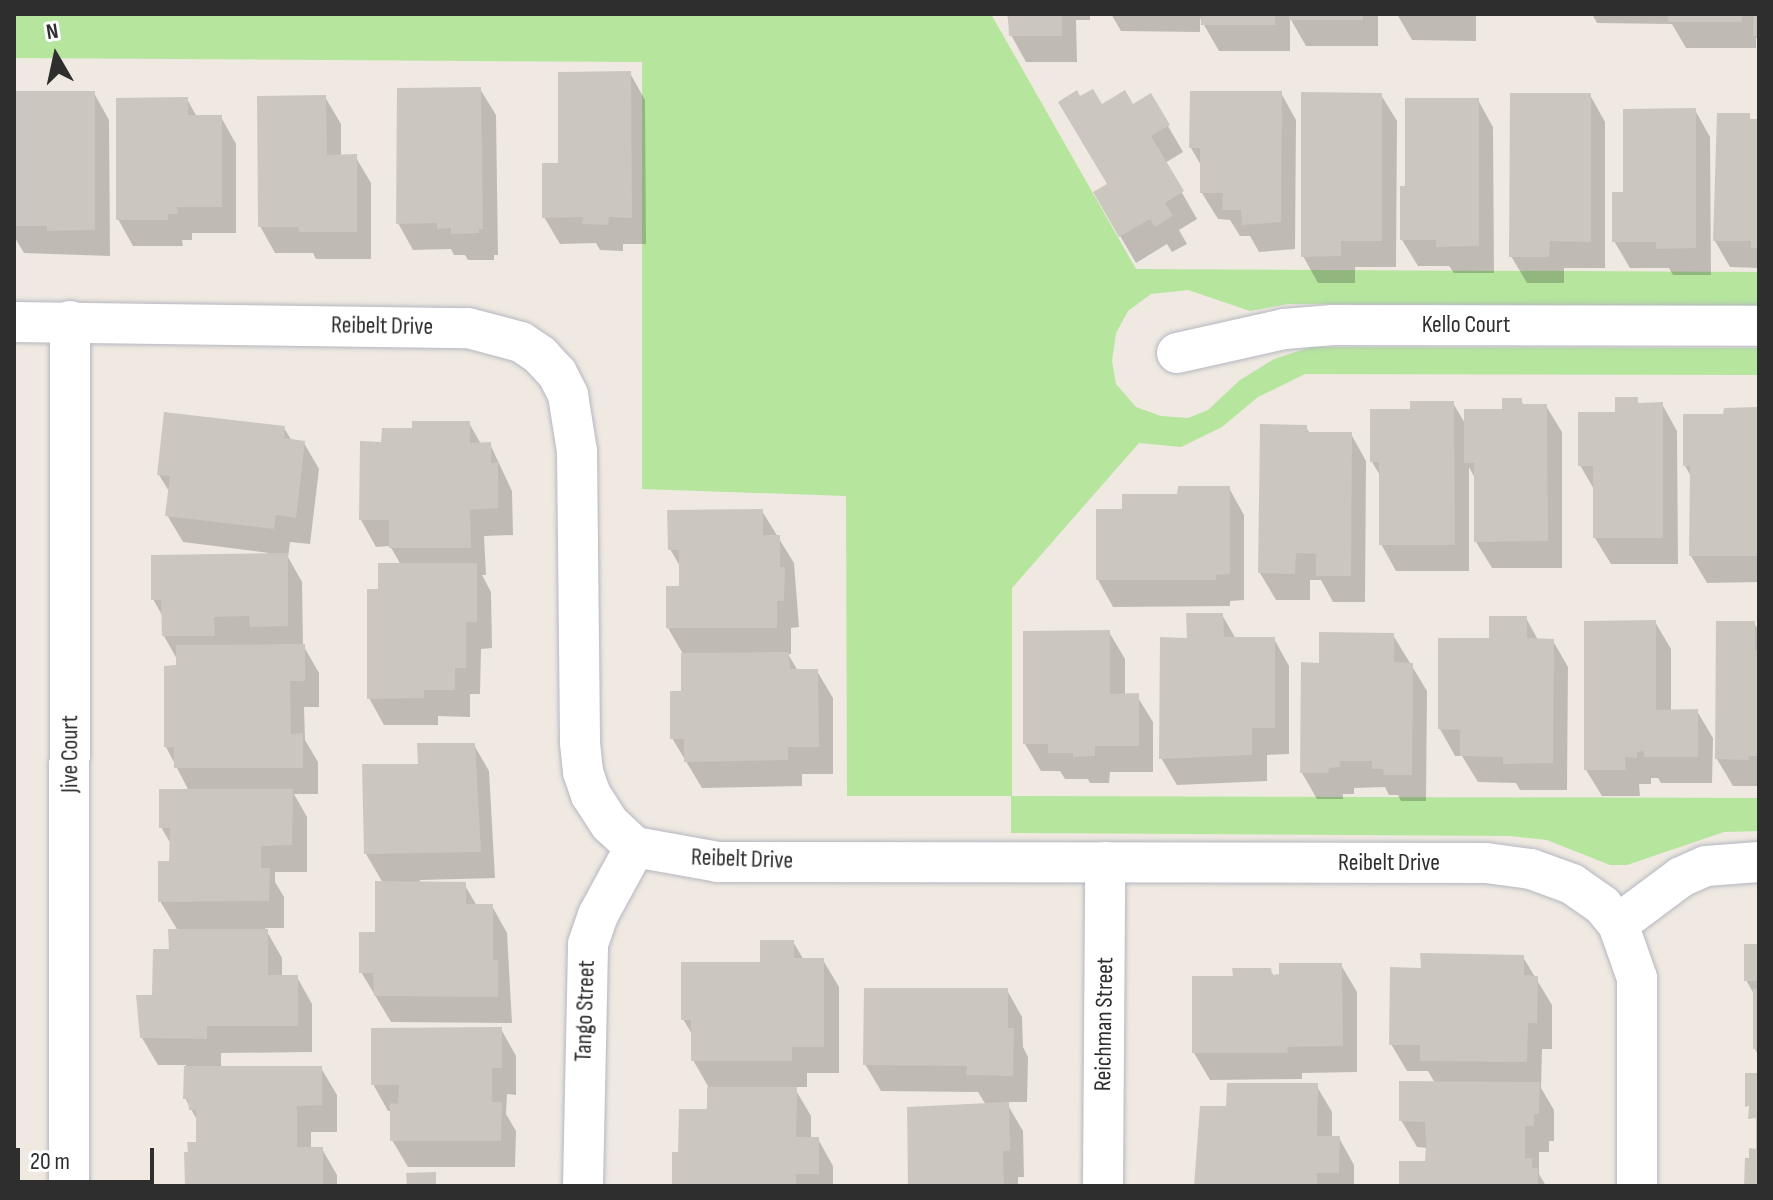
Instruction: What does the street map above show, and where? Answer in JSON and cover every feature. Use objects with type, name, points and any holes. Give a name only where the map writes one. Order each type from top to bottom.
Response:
[{"type":"street","name":"Jive Court","points":[[69,1186],[70,321]]},
{"type":"street","name":"Reibelt Drive","points":[[14,322],[468,328],[521,342],[540,355],[557,373],[568,395],[577,451],[580,743],[583,772],[591,795],[610,824],[635,847],[718,862],[1486,863],[1516,867],[1572,884],[1602,905],[1618,924],[1637,978],[1637,1186]]},
{"type":"street","name":"Kello Court","points":[[1177,353],[1284,329],[1333,325],[1759,326]]},
{"type":"street","name":"Tango Street","points":[[583,1186],[588,944],[598,915],[635,847]]},
{"type":"street","name":"Reichman Street","points":[[1103,1186],[1105,862]]},
{"type":"street","points":[[1618,924],[1681,877],[1706,866],[1759,862]]},
{"type":"green space","points":[[14,14],[991,14],[1136,269],[1759,272],[1759,306],[1288,304],[1250,311],[1188,290],[1151,294],[1128,311],[1116,333],[1112,361],[1116,384],[1136,407],[1161,416],[1188,418],[1208,410],[1240,380],[1274,359],[1311,347],[1759,348],[1759,375],[1305,374],[1258,397],[1222,427],[1181,447],[1139,443],[1012,588],[1012,796],[1759,798],[1759,831],[1724,832],[1627,865],[1610,865],[1547,840],[1510,836],[1011,833],[1011,796],[847,796],[846,496],[642,489],[642,62],[14,58]]},
{"type":"building","points":[[1008,14],[1062,14],[1062,36],[1009,36]]},
{"type":"building","points":[[1201,14],[1275,14],[1275,25],[1201,25]]},
{"type":"building","points":[[1289,14],[1363,14],[1363,20],[1289,20]]},
{"type":"building","points":[[1668,14],[1742,14],[1742,22],[1668,22]]},
{"type":"building","points":[[1754,14],[1759,14],[1759,36],[1753,36]]},
{"type":"building","points":[[631,71],[632,218],[609,217],[608,225],[582,224],[583,217],[542,218],[542,163],[558,163],[558,72]]},
{"type":"building","points":[[481,87],[483,229],[479,229],[479,233],[451,234],[451,228],[437,229],[437,223],[396,224],[397,88]]},
{"type":"building","points":[[1093,89],[1102,104],[1125,90],[1133,104],[1151,93],[1170,125],[1151,136],[1184,191],[1165,203],[1173,216],[1155,227],[1150,219],[1119,237],[1093,192],[1107,184],[1058,102],[1077,90],[1080,96]]},
{"type":"building","points":[[14,91],[95,91],[95,230],[47,231],[47,226],[14,226]]},
{"type":"building","points":[[1190,91],[1282,91],[1281,222],[1242,225],[1241,210],[1222,210],[1223,193],[1200,193],[1200,148],[1189,148]]},
{"type":"building","points":[[1301,92],[1382,93],[1382,241],[1341,241],[1341,256],[1301,257]]},
{"type":"building","points":[[1510,93],[1591,93],[1591,242],[1550,241],[1549,257],[1509,257]]},
{"type":"building","points":[[326,95],[327,155],[357,154],[357,232],[299,232],[298,227],[258,227],[257,96]]},
{"type":"building","points":[[188,97],[188,115],[222,115],[222,207],[177,207],[178,214],[168,214],[168,220],[116,220],[116,98]]},
{"type":"building","points":[[1405,98],[1479,98],[1479,246],[1436,247],[1436,240],[1400,240],[1400,186],[1405,186]]},
{"type":"building","points":[[1696,108],[1696,248],[1656,249],[1656,242],[1612,242],[1612,192],[1623,192],[1623,109]]},
{"type":"building","points":[[1717,113],[1750,113],[1750,119],[1759,119],[1759,248],[1751,248],[1751,241],[1713,241]]},
{"type":"building","points":[[1615,397],[1638,397],[1638,403],[1663,402],[1663,538],[1593,538],[1593,466],[1578,466],[1578,412],[1615,412]]},
{"type":"building","points":[[1502,398],[1522,398],[1522,404],[1547,404],[1548,541],[1474,542],[1474,463],[1464,463],[1464,409],[1502,409]]},
{"type":"building","points":[[1410,401],[1454,401],[1455,545],[1379,545],[1379,462],[1370,462],[1370,409],[1410,409]]},
{"type":"building","points":[[1759,407],[1759,556],[1689,556],[1690,466],[1683,466],[1683,414],[1723,414],[1724,408]]},
{"type":"building","points":[[164,412],[285,426],[284,438],[305,441],[296,518],[276,515],[274,529],[165,516],[170,476],[157,475]]},
{"type":"building","points":[[412,421],[470,421],[470,443],[491,442],[491,463],[498,462],[498,508],[470,510],[471,548],[389,548],[389,520],[359,520],[360,441],[381,442],[382,428],[412,428]]},
{"type":"building","points":[[1260,424],[1307,425],[1307,432],[1352,432],[1351,576],[1316,576],[1316,554],[1296,553],[1295,574],[1258,573]]},
{"type":"building","points":[[1178,486],[1230,486],[1230,574],[1216,575],[1216,580],[1096,580],[1096,509],[1122,509],[1122,494],[1177,494]]},
{"type":"building","points":[[763,509],[763,535],[780,535],[780,567],[785,567],[784,601],[777,601],[777,628],[666,628],[666,586],[679,586],[679,550],[668,550],[667,510]]},
{"type":"building","points":[[288,553],[288,626],[250,627],[249,616],[214,617],[215,636],[162,636],[161,600],[151,600],[151,555]]},
{"type":"building","points":[[378,563],[477,563],[477,622],[466,622],[466,668],[455,668],[455,690],[424,690],[424,698],[367,699],[367,589],[378,589]]},
{"type":"building","points":[[1186,613],[1223,613],[1224,637],[1275,637],[1275,728],[1252,728],[1252,755],[1159,759],[1160,637],[1187,638]]},
{"type":"building","points":[[1489,616],[1527,616],[1527,638],[1554,639],[1553,763],[1503,764],[1503,757],[1460,756],[1460,730],[1438,729],[1438,638],[1489,638]]},
{"type":"building","points":[[1656,620],[1656,710],[1698,709],[1698,757],[1644,757],[1644,751],[1637,752],[1637,758],[1625,757],[1626,770],[1584,770],[1584,621]]},
{"type":"building","points":[[1716,621],[1755,621],[1755,650],[1759,650],[1759,756],[1748,756],[1749,760],[1715,759]]},
{"type":"building","points":[[1110,630],[1110,694],[1139,693],[1139,746],[1095,746],[1095,756],[1073,757],[1073,753],[1048,753],[1048,744],[1023,744],[1023,631]]},
{"type":"building","points":[[1319,632],[1394,633],[1394,662],[1413,663],[1412,775],[1384,775],[1383,769],[1372,769],[1372,761],[1340,761],[1340,767],[1329,768],[1328,773],[1300,773],[1301,662],[1319,663]]},
{"type":"building","points":[[305,644],[305,681],[290,681],[291,734],[303,733],[303,768],[174,768],[174,747],[164,747],[164,666],[176,665],[176,645]]},
{"type":"building","points":[[789,652],[790,669],[818,669],[819,747],[788,747],[788,760],[684,762],[684,739],[670,739],[670,691],[681,691],[681,653]]},
{"type":"building","points":[[417,743],[475,743],[481,852],[364,854],[362,764],[418,764]]},
{"type":"building","points":[[159,789],[293,789],[292,845],[261,846],[261,868],[270,868],[269,901],[158,902],[158,861],[169,861],[170,828],[159,828]]},
{"type":"building","points":[[375,881],[466,882],[466,904],[493,904],[493,960],[498,960],[498,997],[374,996],[373,973],[359,973],[359,932],[375,932]]},
{"type":"building","points":[[168,929],[268,929],[268,975],[298,975],[298,1026],[207,1026],[207,1039],[140,1038],[136,995],[152,995],[153,949],[169,949]]},
{"type":"building","points":[[760,940],[794,940],[794,958],[824,958],[824,1047],[792,1047],[792,1061],[691,1061],[691,1020],[681,1020],[681,962],[760,962]]},
{"type":"building","points":[[1744,944],[1759,944],[1759,981],[1744,981]]},
{"type":"building","points":[[1420,953],[1524,955],[1524,975],[1538,976],[1537,1023],[1528,1023],[1527,1062],[1420,1061],[1420,1045],[1389,1045],[1390,967],[1421,968]]},
{"type":"building","points":[[1279,963],[1342,963],[1343,1046],[1287,1047],[1288,1053],[1192,1053],[1192,976],[1233,976],[1232,968],[1271,968],[1272,975],[1279,974]]},
{"type":"building","points":[[864,988],[1008,988],[1008,1028],[1014,1028],[1013,1076],[966,1075],[967,1066],[863,1065]]},
{"type":"building","points":[[1753,989],[1759,989],[1759,1049],[1753,1049]]},
{"type":"building","points":[[502,1027],[502,1068],[492,1068],[492,1102],[502,1102],[501,1141],[390,1141],[390,1103],[398,1104],[399,1085],[371,1085],[371,1028]]},
{"type":"building","points":[[184,1066],[322,1066],[322,1105],[297,1106],[297,1147],[323,1147],[323,1185],[185,1186],[184,1152],[188,1152],[187,1142],[196,1142],[196,1110],[189,1110],[188,1099],[183,1099]]},
{"type":"building","points":[[1745,1073],[1759,1073],[1759,1186],[1744,1186],[1745,1158],[1749,1158],[1749,1148],[1756,1149],[1756,1118],[1748,1119],[1749,1106],[1745,1107]]},
{"type":"building","points":[[1399,1081],[1540,1082],[1539,1114],[1534,1114],[1534,1126],[1525,1126],[1525,1158],[1532,1158],[1532,1168],[1538,1168],[1538,1186],[1399,1186],[1399,1161],[1425,1161],[1426,1143],[1425,1122],[1399,1121]]},
{"type":"building","points":[[1227,1083],[1318,1083],[1317,1136],[1340,1136],[1339,1173],[1317,1173],[1317,1186],[1194,1186],[1200,1106],[1226,1106]]},
{"type":"building","points":[[707,1087],[797,1087],[796,1137],[819,1137],[819,1174],[796,1174],[796,1186],[672,1186],[672,1152],[678,1152],[679,1109],[707,1109]]},
{"type":"building","points":[[1009,1102],[1010,1151],[1003,1151],[1004,1186],[908,1186],[907,1107]]},
{"type":"building","points":[[436,1172],[436,1186],[407,1186],[406,1173]]}]
